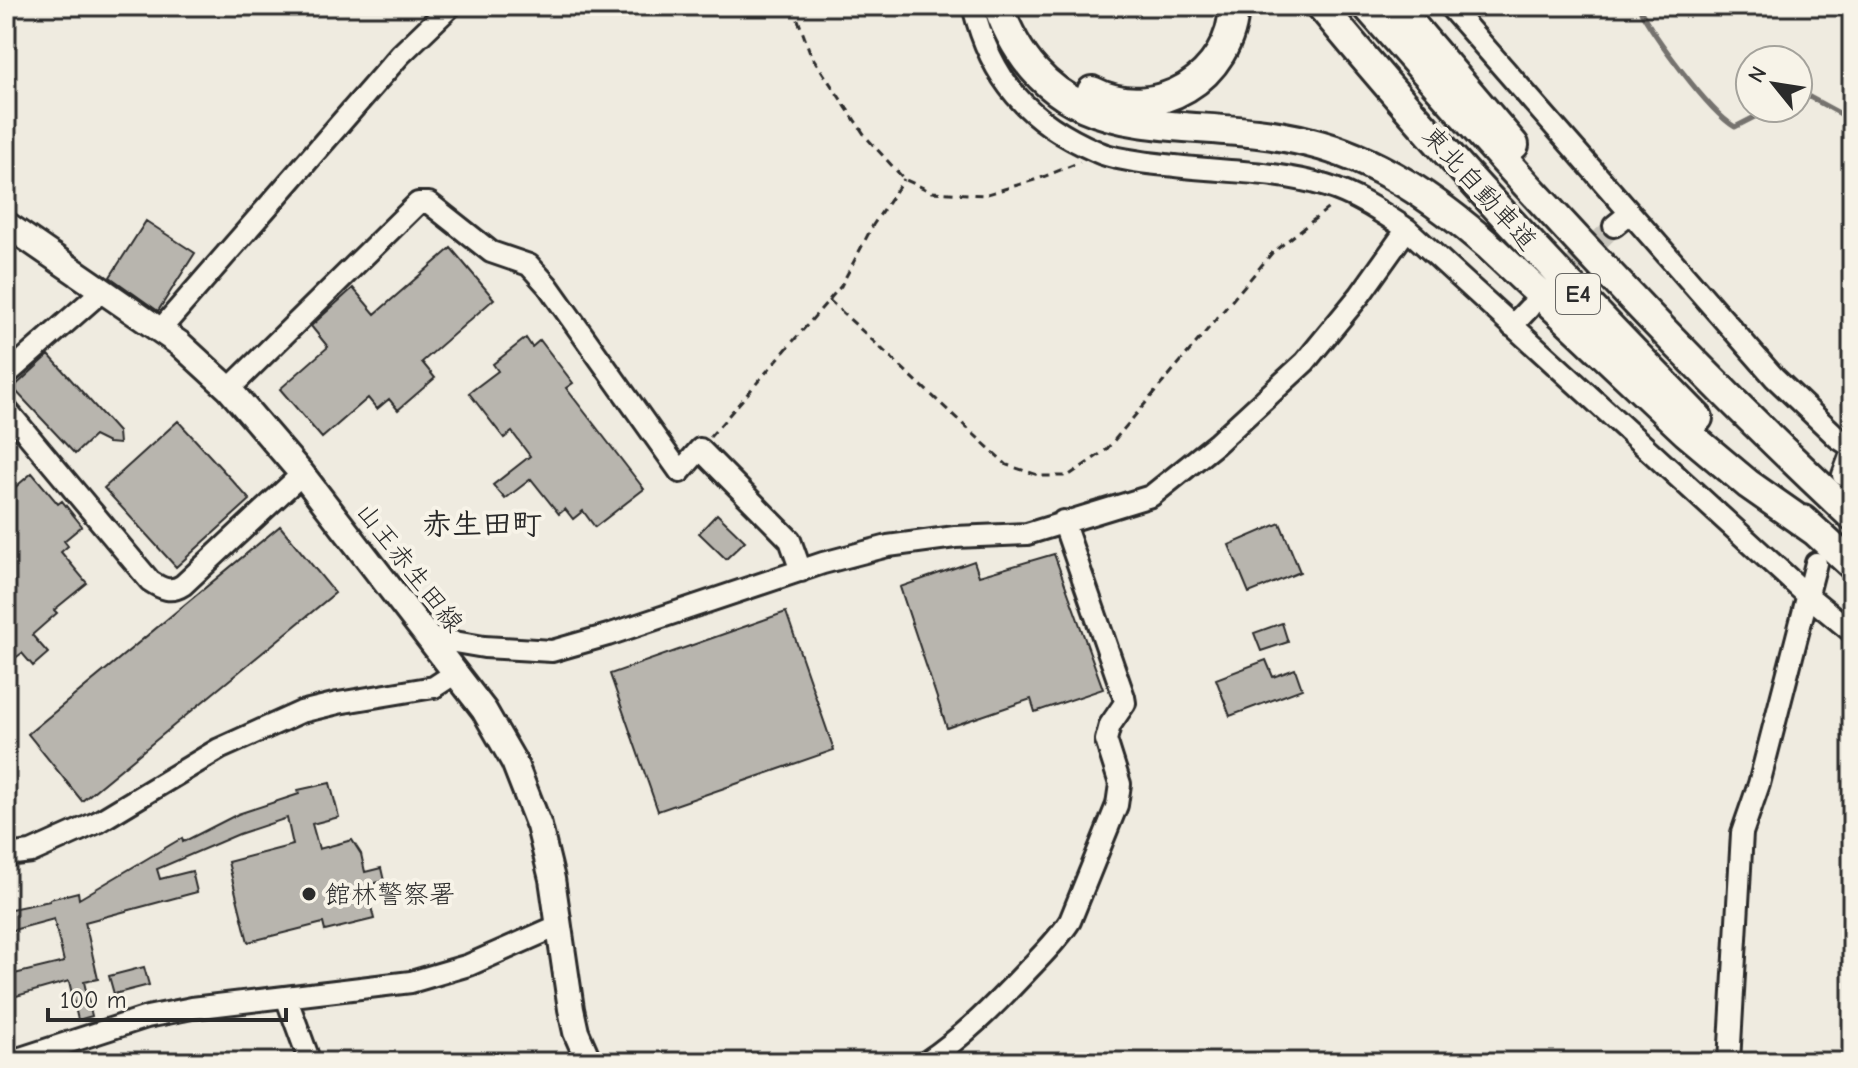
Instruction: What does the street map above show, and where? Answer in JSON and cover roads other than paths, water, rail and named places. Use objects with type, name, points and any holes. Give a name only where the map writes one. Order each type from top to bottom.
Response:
[{"type":"highway","points":[[998,6],[1015,45],[1028,63],[1059,93],[1084,106],[1137,123],[1279,136],[1308,142],[1372,164],[1415,188],[1490,247],[1686,432],[1748,484],[1815,531]]},
{"type":"highway","points":[[1016,6],[1028,33],[1058,69],[1100,95],[1142,102],[1185,90],[1203,77],[1220,57],[1229,38],[1234,6]]},
{"type":"highway","name":"東北自動車道","points":[[1321,6],[1399,98],[1543,257],[1698,418],[1852,565]]},
{"type":"highway","name":"東北自動車道","points":[[1367,6],[1539,200],[1631,297],[1722,392],[1852,516]]},
{"type":"highway","points":[[1396,6],[1550,187],[1631,297]]},
{"type":"main road","name":"山王赤生田線","points":[[6,224],[160,330],[229,389],[302,474],[457,672],[500,736],[528,795],[552,879],[576,1032],[589,1062]]},
{"type":"street","points":[[160,330],[400,55],[451,6]]},
{"type":"street","points":[[973,6],[992,63],[1011,92],[1046,123],[1100,154],[1174,166],[1265,173],[1327,186],[1367,203],[1407,229],[1807,595],[1852,632]]},
{"type":"street","points":[[1449,6],[1622,220],[1774,377],[1852,449],[1843,475]]},
{"type":"street","points":[[229,389],[418,203],[429,203],[491,252],[529,265],[548,286],[680,472],[700,449],[790,540],[801,571]]},
{"type":"street","points":[[431,638],[484,647],[552,651],[888,546],[955,537],[1027,534],[1151,496],[1216,444],[1305,362],[1360,295],[1407,229]]},
{"type":"street","points":[[6,375],[102,291]]},
{"type":"street","points":[[1512,326],[1529,308]]},
{"type":"street","points":[[6,409],[150,581],[160,588],[177,589],[183,585],[302,474]]},
{"type":"street","points":[[926,1062],[991,1009],[1061,936],[1117,805],[1120,784],[1106,740],[1110,725],[1125,703],[1124,697],[1063,521]]},
{"type":"street","points":[[1731,1060],[1742,833],[1759,784],[1816,563]]},
{"type":"street","points":[[6,855],[31,852],[98,822],[219,749],[301,712],[434,687],[457,672]]},
{"type":"street","points":[[8,1062],[147,1017],[236,1001],[411,982],[469,965],[560,925]]},
{"type":"street","points":[[286,997],[310,1062]]},
{"type":"waterway","points":[[1638,6],[1682,71],[1711,105],[1735,127],[1741,124]]},
{"type":"waterway","points":[[1814,99],[1852,120]]},
{"type":"tunnel","points":[[1552,286],[1614,226]]},
{"type":"place","name":"館林警察署","points":[[309,894]]},
{"type":"district","name":"赤生田町","points":[[482,524]]}]
